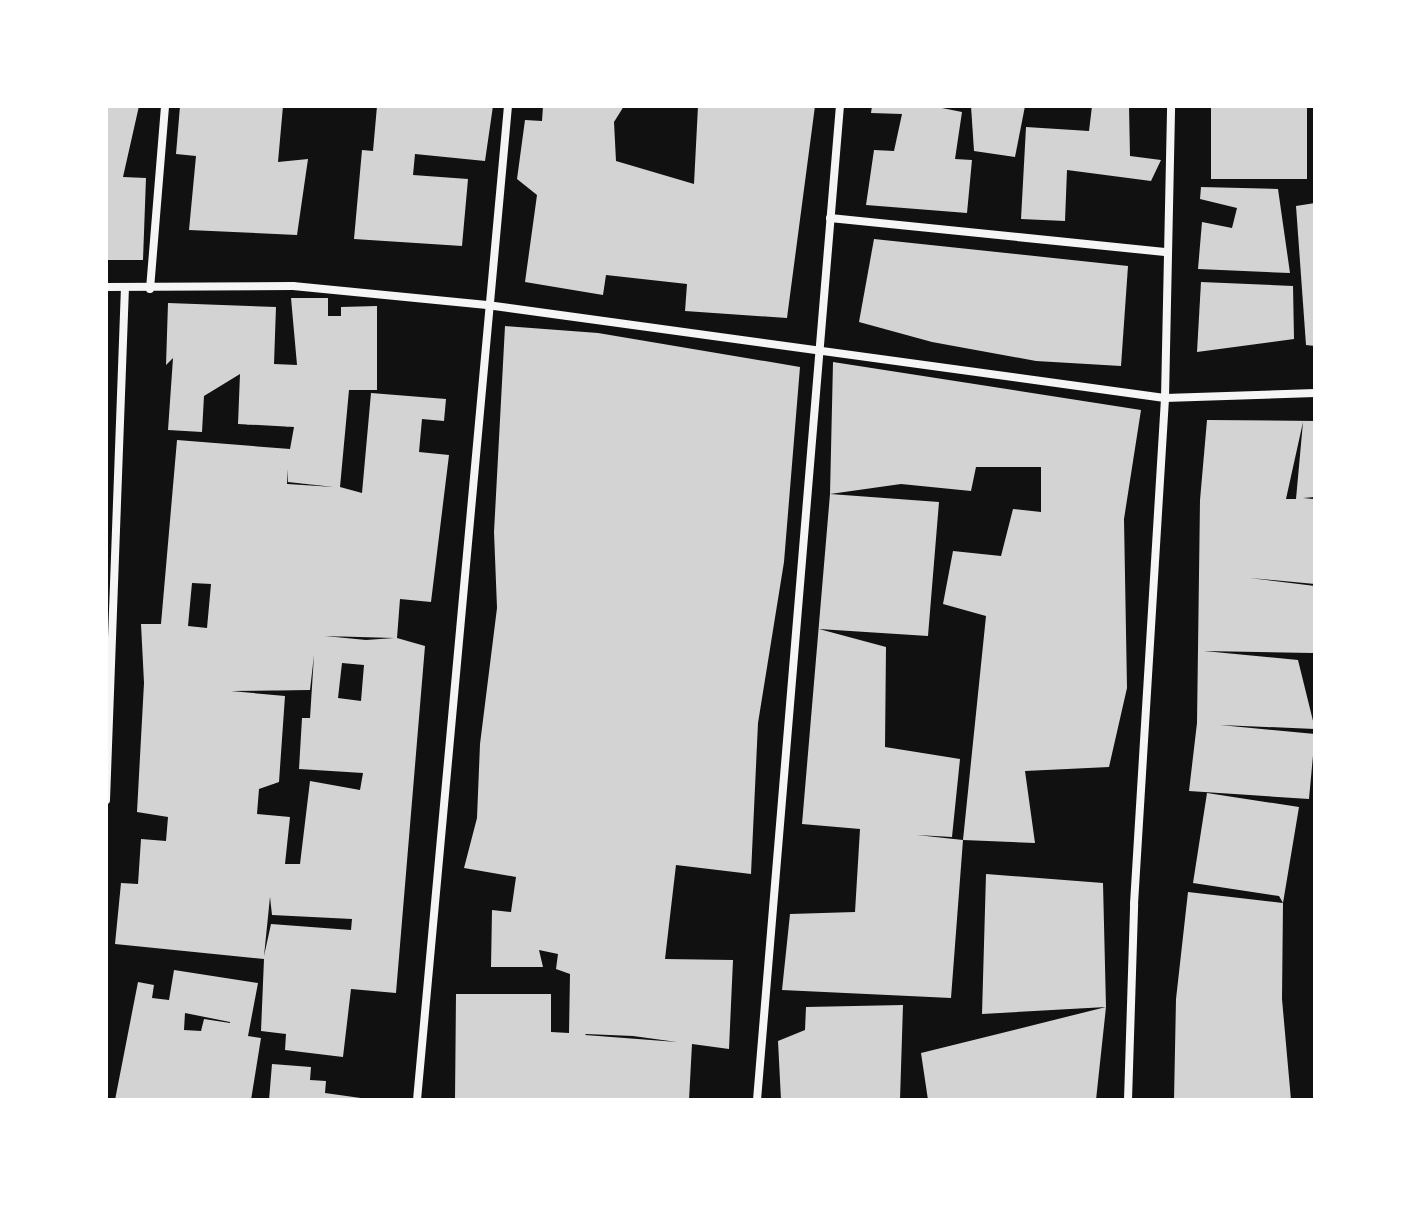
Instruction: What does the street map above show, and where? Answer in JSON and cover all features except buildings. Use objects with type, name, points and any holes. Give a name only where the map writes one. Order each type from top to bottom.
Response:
[{"type":"street","points":[[150,289],[165,106]]},
{"type":"street","points":[[417,1100],[487,305],[508,106]]},
{"type":"street","points":[[757,1100],[840,106]]},
{"type":"street","points":[[1128,1100],[1134,904],[1165,398],[1171,106]]},
{"type":"street","points":[[830,218],[1167,252]]},
{"type":"street","points":[[106,287],[293,286],[487,305],[1165,398],[1315,393]]},
{"type":"street","points":[[106,800],[125,287]]}]
